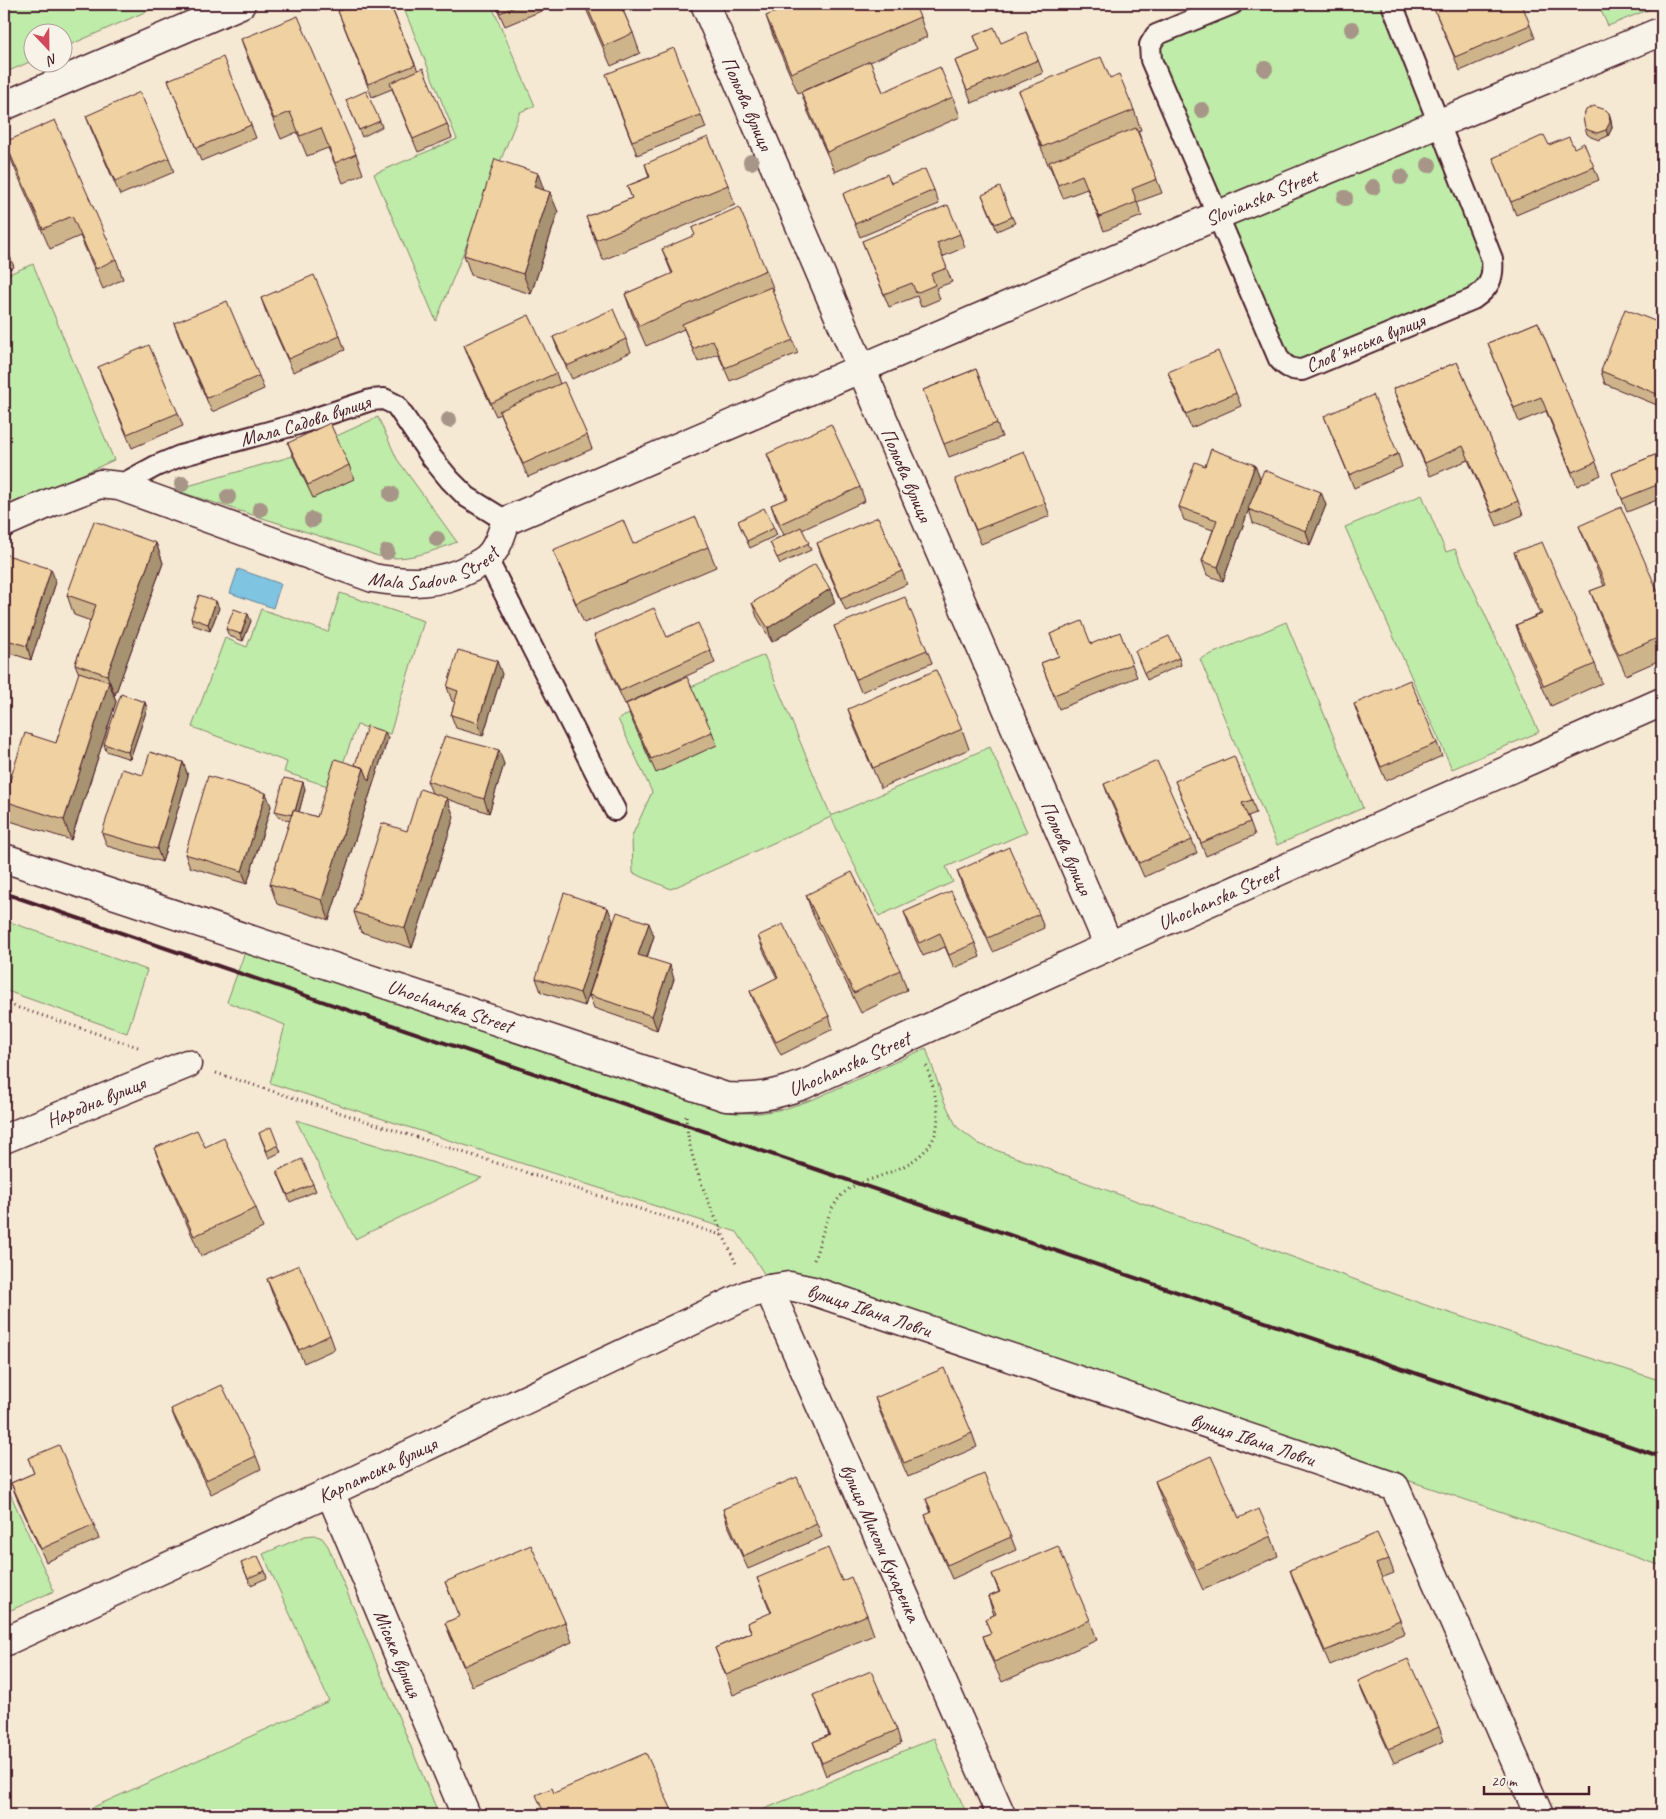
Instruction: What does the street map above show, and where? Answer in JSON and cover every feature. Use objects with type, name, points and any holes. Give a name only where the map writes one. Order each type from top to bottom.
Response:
[{"type":"street","points":[[4,106],[241,4]]},
{"type":"street","name":"Польова вулиця","points":[[705,4],[1109,946]]},
{"type":"street","name":"Slovianska Street","points":[[861,367],[1218,215],[1662,31]]},
{"type":"street","name":"Mala Sadova Street","points":[[4,523],[100,484],[119,486],[373,578],[401,583],[428,582],[458,574],[487,559],[498,543],[506,520],[861,367]]},
{"type":"street","name":"Uhochanska Street","points":[[4,858],[726,1097],[750,1098],[777,1094],[803,1085],[1109,946],[1662,702]]},
{"type":"street","name":"Народна вулиця","points":[[4,1139],[187,1064]]},
{"type":"street","name":"вулиця Івана Ловги","points":[[759,1291],[789,1286],[813,1291],[1395,1487],[1539,1815]]},
{"type":"street","name":"Карпатська вулиця","points":[[4,1642],[759,1291]]},
{"type":"street","name":"вулиця Миколи Кухаренка","points":[[759,1291],[1001,1815]]},
{"type":"street","name":"Міська вулиця","points":[[330,1492],[466,1815]]},
{"type":"lane","name":"Словʼянська вулиця","points":[[1232,4],[1156,35],[1150,45],[1151,60],[1279,359],[1286,367],[1293,370],[1311,368],[1473,299],[1486,290],[1494,270],[1492,259],[1440,122],[1392,4]]},
{"type":"lane","name":"Мала Садова вулиця","points":[[119,486],[156,466],[180,456],[298,424],[371,400],[384,399],[396,405],[432,458],[467,497],[506,520]]},
{"type":"lane","points":[[487,559],[615,810]]},
{"type":"path","points":[[4,1004],[142,1049]]},
{"type":"path","points":[[803,1289],[835,1202],[846,1190],[908,1166],[924,1153],[935,1135],[939,1115],[936,1094],[916,1033]]},
{"type":"path","points":[[187,1064],[724,1236]]},
{"type":"path","points":[[687,1084],[686,1125],[692,1156],[724,1236],[759,1291]]},
{"type":"green space","points":[[4,4],[163,4],[72,44],[72,22],[22,22],[22,65],[4,73]]},
{"type":"green space","points":[[402,4],[491,4],[535,106],[520,112],[436,321],[374,174],[457,139]]},
{"type":"green space","points":[[1232,4],[1392,4],[1492,259],[1486,290],[1293,370],[1151,60],[1156,35]]},
{"type":"green space","points":[[1598,4],[1662,4],[1608,26]]},
{"type":"green space","points":[[33,264],[114,460],[4,509],[4,276]]},
{"type":"green space","points":[[378,417],[397,459],[457,542],[430,552],[402,558],[373,555],[357,548],[174,490],[293,456]]},
{"type":"green space","points":[[1422,495],[1446,552],[1455,549],[1539,732],[1452,769],[1345,527]]},
{"type":"green space","points":[[340,593],[424,621],[390,734],[357,725],[334,788],[284,772],[287,762],[192,727],[225,638],[247,647],[261,609],[328,632]]},
{"type":"green space","points":[[1286,622],[1363,808],[1277,845],[1200,659]]},
{"type":"green space","points":[[764,655],[831,816],[990,747],[1027,832],[946,867],[953,882],[879,916],[831,817],[671,889],[633,873],[632,836],[652,792],[618,719]]},
{"type":"green space","points":[[4,920],[147,970],[127,1033],[4,990]]},
{"type":"green space","points":[[246,949],[735,1113],[759,1113],[784,1109],[814,1099],[926,1048],[944,1101],[957,1127],[979,1144],[1431,1307],[1662,1381],[1662,1566],[814,1280],[792,1276],[765,1275],[737,1232],[270,1083],[285,1025],[227,1002]]},
{"type":"green space","points":[[296,1120],[482,1178],[355,1239]]},
{"type":"green space","points":[[4,1480],[54,1591],[4,1613]]},
{"type":"green space","points":[[314,1535],[322,1538],[328,1546],[439,1815],[76,1815],[329,1701],[263,1554],[305,1536]]},
{"type":"green space","points":[[934,1738],[967,1815],[750,1815]]},
{"type":"water","points":[[238,569],[281,584],[273,608],[230,593]]},
{"type":"building","points":[[357,4],[390,4],[415,65],[368,84],[338,11]]},
{"type":"building","points":[[496,4],[521,4],[500,13]]},
{"type":"building","points":[[586,4],[620,4],[633,33],[604,46]]},
{"type":"building","points":[[794,4],[851,4],[854,9],[866,4],[914,4],[920,17],[791,73],[766,16]]},
{"type":"building","points":[[1432,4],[1506,4],[1507,6],[1522,4],[1530,25],[1455,57]]},
{"type":"building","points":[[298,16],[356,154],[335,163],[321,128],[300,136],[290,112],[274,119],[241,39]]},
{"type":"building","points":[[994,27],[1001,43],[1026,32],[1038,60],[967,90],[955,61],[980,51],[974,36]]},
{"type":"building","points":[[674,48],[701,115],[632,141],[606,74]]},
{"type":"building","points":[[223,57],[251,125],[196,148],[168,80]]},
{"type":"building","points":[[1101,57],[1110,78],[1119,74],[1134,110],[1042,147],[1019,91]]},
{"type":"building","points":[[870,61],[883,92],[940,67],[953,97],[827,152],[801,92]]},
{"type":"building","points":[[423,68],[447,124],[413,139],[390,83]]},
{"type":"building","points":[[366,91],[380,121],[359,130],[346,100]]},
{"type":"building","points":[[140,92],[169,158],[115,181],[86,116]]},
{"type":"building","points":[[1594,106],[1609,113],[1610,122],[1606,130],[1597,133],[1585,127],[1583,118],[1586,110]]},
{"type":"building","points":[[55,120],[116,259],[96,269],[72,216],[43,229],[5,142]]},
{"type":"building","points":[[1136,128],[1157,179],[1132,189],[1137,202],[1099,217],[1082,175],[1058,185],[1049,162]]},
{"type":"building","points":[[1544,135],[1549,145],[1569,137],[1574,148],[1584,143],[1594,167],[1511,202],[1493,158]]},
{"type":"building","points":[[708,137],[728,185],[596,240],[586,217],[632,198],[627,186],[650,177],[645,164]]},
{"type":"building","points":[[495,159],[538,173],[534,187],[550,192],[523,274],[464,255]]},
{"type":"building","points":[[925,169],[934,190],[855,224],[843,194],[887,174],[891,183]]},
{"type":"building","points":[[1000,187],[1012,217],[995,224],[982,195]]},
{"type":"building","points":[[948,205],[960,234],[937,243],[947,268],[931,274],[935,285],[916,293],[912,283],[884,294],[862,241]]},
{"type":"building","points":[[739,207],[766,270],[639,326],[625,294],[673,273],[662,249],[695,235],[692,228]]},
{"type":"building","points":[[4,240],[9,253],[4,256]]},
{"type":"building","points":[[314,275],[340,336],[288,359],[261,298]]},
{"type":"building","points":[[771,287],[793,340],[725,368],[713,340],[693,349],[682,324]]},
{"type":"building","points":[[227,301],[259,376],[207,398],[174,323]]},
{"type":"building","points":[[613,309],[626,339],[567,366],[553,337]]},
{"type":"building","points":[[1625,309],[1662,324],[1662,396],[1601,371]]},
{"type":"building","points":[[529,315],[556,373],[491,403],[464,345]]},
{"type":"building","points":[[1538,322],[1596,462],[1572,472],[1541,397],[1514,408],[1488,343]]},
{"type":"building","points":[[149,345],[178,413],[127,434],[98,367]]},
{"type":"building","points":[[1218,351],[1236,393],[1186,414],[1168,372]]},
{"type":"building","points":[[1457,362],[1518,501],[1492,513],[1463,446],[1425,463],[1393,389]]},
{"type":"building","points":[[976,369],[997,423],[944,444],[923,390]]},
{"type":"building","points":[[564,382],[587,435],[523,464],[499,411]]},
{"type":"building","points":[[1373,395],[1398,454],[1349,475],[1324,416]]},
{"type":"building","points":[[330,423],[349,465],[308,485],[288,443]]},
{"type":"building","points":[[831,424],[860,487],[780,524],[771,505],[788,498],[767,454]]},
{"type":"building","points":[[1211,449],[1255,465],[1218,567],[1202,561],[1217,520],[1179,507],[1195,462],[1205,466]]},
{"type":"building","points":[[1024,451],[1045,503],[976,530],[955,479]]},
{"type":"building","points":[[1662,452],[1662,483],[1622,499],[1612,473]]},
{"type":"building","points":[[1264,470],[1321,492],[1306,531],[1248,509]]},
{"type":"building","points":[[1621,507],[1662,601],[1662,636],[1619,655],[1590,591],[1606,585],[1579,526]]},
{"type":"building","points":[[764,508],[774,528],[747,541],[738,521]]},
{"type":"building","points":[[696,517],[708,547],[576,603],[553,550],[623,520],[633,544]]},
{"type":"building","points":[[878,517],[902,571],[841,598],[817,543]]},
{"type":"building","points":[[94,521],[156,543],[107,675],[75,664],[96,605],[67,595]]},
{"type":"building","points":[[801,527],[809,543],[777,558],[770,542]]},
{"type":"building","points":[[1542,542],[1595,664],[1544,686],[1516,625],[1542,614],[1514,552]]},
{"type":"building","points":[[4,554],[51,569],[27,646],[4,639]]},
{"type":"building","points":[[815,564],[830,589],[768,628],[752,603]]},
{"type":"building","points":[[199,595],[216,601],[208,624],[191,618]]},
{"type":"building","points":[[905,597],[927,650],[856,679],[834,626]]},
{"type":"building","points":[[654,608],[667,637],[698,623],[710,650],[620,691],[594,635]]},
{"type":"building","points":[[234,609],[248,614],[241,634],[226,629]]},
{"type":"building","points":[[1082,621],[1091,644],[1120,632],[1132,664],[1054,695],[1041,663],[1059,656],[1050,634]]},
{"type":"building","points":[[1169,636],[1179,658],[1144,673],[1135,651]]},
{"type":"building","points":[[458,650],[497,661],[478,723],[451,715],[458,691],[447,687]]},
{"type":"building","points":[[936,670],[962,729],[873,768],[848,709]]},
{"type":"building","points":[[79,672],[109,682],[64,820],[4,801],[25,733],[56,743]]},
{"type":"building","points":[[687,677],[712,732],[651,759],[626,704]]},
{"type":"building","points":[[1410,680],[1437,743],[1381,767],[1354,704]]},
{"type":"building","points":[[121,694],[145,702],[128,752],[104,744]]},
{"type":"building","points":[[367,726],[385,732],[369,781],[364,768],[355,765]]},
{"type":"building","points":[[445,736],[499,750],[484,799],[427,781]]},
{"type":"building","points":[[150,752],[183,762],[157,849],[102,833],[122,769],[143,775]]},
{"type":"building","points":[[1234,756],[1252,800],[1242,803],[1250,822],[1201,843],[1175,781]]},
{"type":"building","points":[[335,759],[364,768],[322,900],[270,884],[293,810],[317,817]]},
{"type":"building","points":[[1157,761],[1192,840],[1139,863],[1104,784]]},
{"type":"building","points":[[208,776],[266,793],[242,871],[185,854]]},
{"type":"building","points":[[284,778],[303,782],[295,811],[293,810],[292,815],[275,811]]},
{"type":"building","points":[[420,789],[447,798],[405,928],[354,912],[382,823],[407,831]]},
{"type":"building","points":[[1009,847],[1039,914],[988,938],[957,871]]},
{"type":"building","points":[[852,872],[900,970],[854,993],[806,895]]},
{"type":"building","points":[[951,891],[975,943],[949,955],[940,933],[919,943],[904,912]]},
{"type":"building","points":[[564,893],[608,908],[580,993],[536,978]]},
{"type":"building","points":[[617,912],[649,923],[638,955],[670,965],[652,1016],[589,995]]},
{"type":"building","points":[[783,924],[829,1016],[776,1042],[750,991],[778,977],[758,936]]},
{"type":"building","points":[[271,1127],[278,1145],[267,1151],[259,1133]]},
{"type":"building","points":[[197,1130],[205,1147],[224,1138],[256,1208],[194,1236],[154,1148]]},
{"type":"building","points":[[302,1159],[313,1184],[288,1195],[277,1171]]},
{"type":"building","points":[[299,1265],[330,1335],[299,1350],[267,1279]]},
{"type":"building","points":[[944,1368],[972,1433],[904,1463],[875,1398]]},
{"type":"building","points":[[222,1385],[256,1456],[206,1480],[171,1409]]},
{"type":"building","points":[[59,1445],[94,1525],[41,1549],[11,1483],[34,1473],[28,1458]]},
{"type":"building","points":[[1211,1456],[1239,1518],[1259,1509],[1271,1536],[1196,1570],[1155,1481]]},
{"type":"building","points":[[984,1474],[1011,1537],[947,1565],[925,1515],[932,1512],[926,1499]]},
{"type":"building","points":[[797,1477],[817,1524],[743,1556],[723,1509]]},
{"type":"building","points":[[1377,1533],[1389,1559],[1376,1564],[1400,1620],[1325,1651],[1290,1570]]},
{"type":"building","points":[[531,1545],[565,1622],[464,1666],[445,1623],[460,1616],[445,1582]]},
{"type":"building","points":[[1058,1546],[1090,1620],[994,1662],[983,1636],[991,1633],[985,1619],[996,1614],[988,1597],[1000,1592],[992,1574]]},
{"type":"building","points":[[828,1548],[842,1581],[851,1577],[867,1615],[726,1675],[715,1648],[752,1632],[747,1623],[772,1612],[757,1578]]},
{"type":"building","points":[[258,1556],[265,1571],[248,1578],[241,1563]]},
{"type":"building","points":[[1408,1659],[1439,1727],[1389,1749],[1358,1681]]},
{"type":"building","points":[[871,1671],[897,1730],[822,1763],[813,1742],[830,1735],[813,1695]]},
{"type":"building","points":[[646,1753],[674,1815],[545,1815],[536,1795],[552,1788],[554,1793]]},
{"type":"railway","points":[[4,893],[1662,1457]]}]
